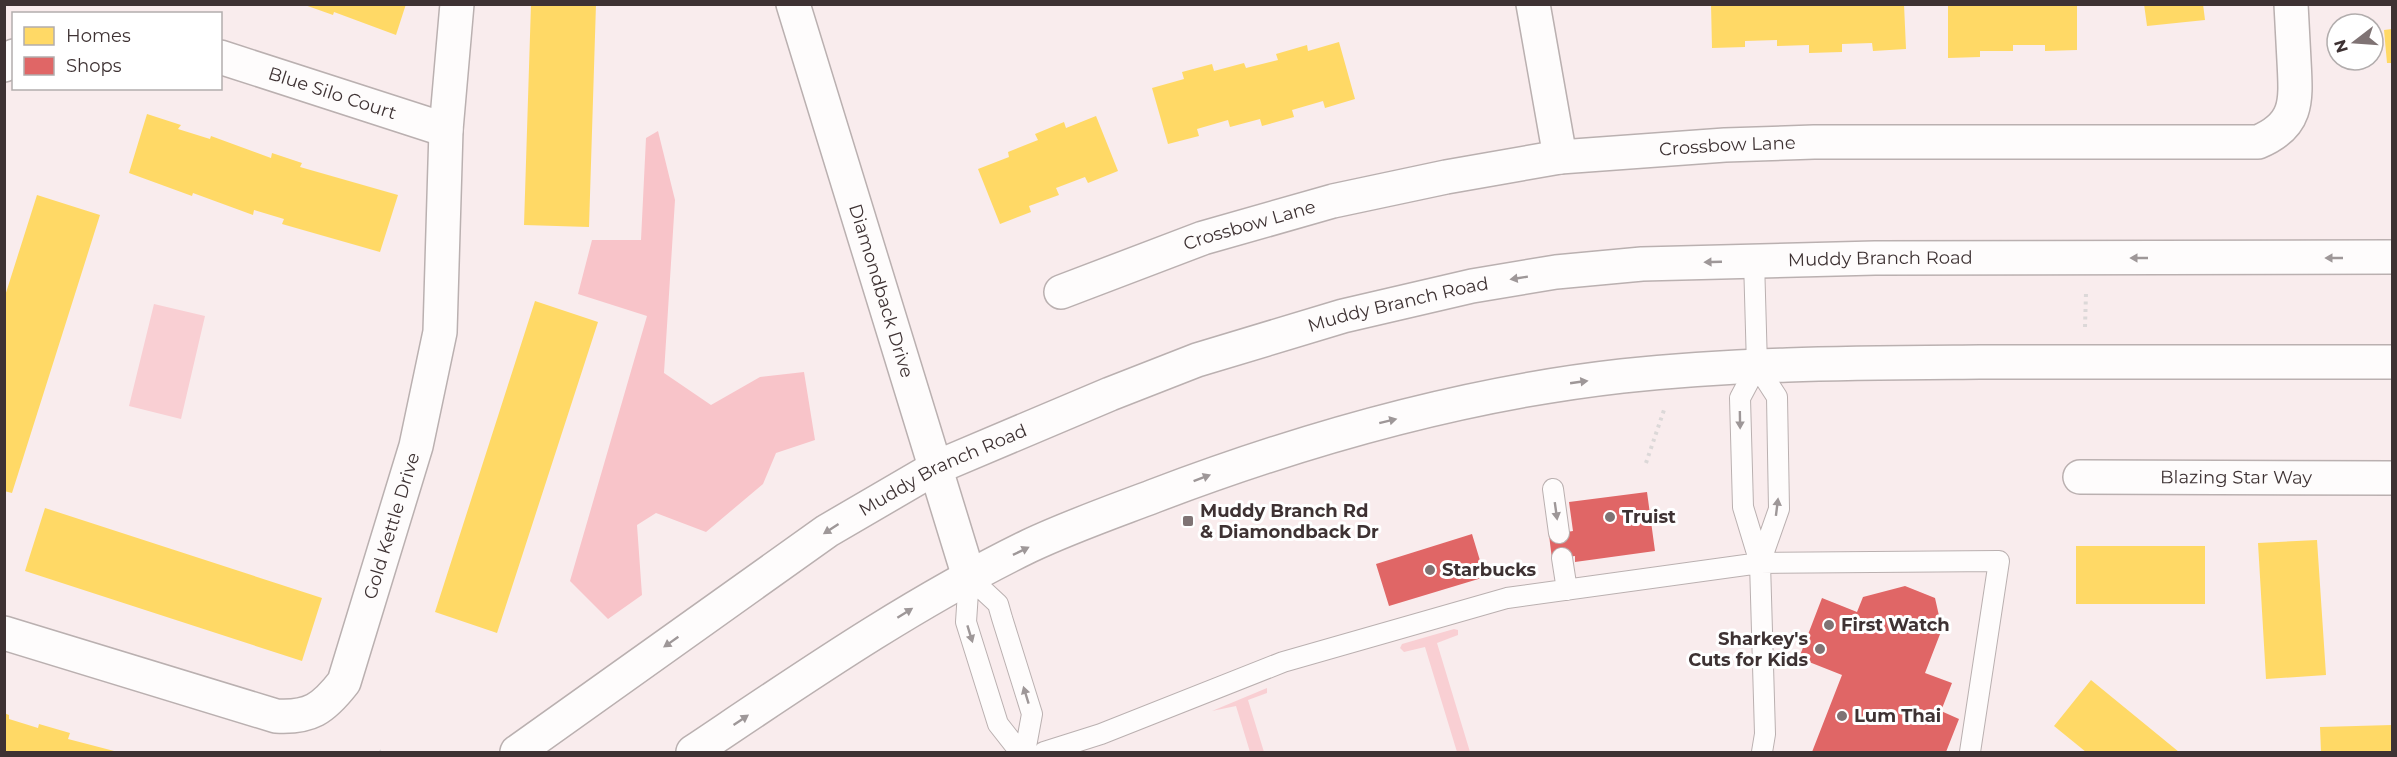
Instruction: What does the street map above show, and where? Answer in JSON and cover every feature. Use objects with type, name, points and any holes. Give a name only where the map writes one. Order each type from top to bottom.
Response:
[{"type":"main road","name":"Gold Kettle Drive","points":[[4,633],[276,716],[295,717],[313,712],[329,701],[344,682],[416,446],[438,344],[446,130],[457,4]]},
{"type":"main road","name":"Diamondback Drive","points":[[793,4],[969,577]]},
{"type":"main road","points":[[1533,4],[1560,157]]},
{"type":"main road","name":"Crossbow Lane","points":[[1061,292],[1203,238],[1333,201],[1446,177],[1560,157],[1725,145],[1825,142],[2258,142],[2283,127],[2294,109],[2296,88],[2291,4]]},
{"type":"main road","name":"Blue Silo Court","points":[[222,58],[446,130]]},
{"type":"main road","name":"Muddy Branch Road","points":[[517,753],[827,531],[935,468],[1100,398],[1197,360],[1354,314],[1472,286],[1556,272],[1642,264],[1754,260],[2392,258]]},
{"type":"main road","points":[[693,753],[826,662],[969,577],[1061,532],[1211,475],[1339,433],[1476,399],[1623,376],[1757,366],[1923,363],[2392,362]]},
{"type":"main road","name":"Blazing Star Way","points":[[2080,477],[2392,477]]},
{"type":"lane","points":[[1754,260],[1757,366],[1740,398],[1743,507],[1760,563],[1765,734],[1762,753]]},
{"type":"lane","points":[[1757,366],[1777,397],[1779,509],[1760,563]]},
{"type":"lane","points":[[1553,489],[1559,533]]},
{"type":"lane","points":[[1562,558],[1567,590]]},
{"type":"lane","points":[[1044,753],[1101,734],[1284,662],[1507,598],[1760,563],[1999,561],[1970,753]]},
{"type":"lane","points":[[969,577],[966,621],[998,724],[1020,753]]},
{"type":"lane","points":[[969,577],[998,604],[1032,714],[1025,753]]},
{"type":"path","points":[[2085,339],[2086,292]]},
{"type":"path","points":[[1646,463],[1667,401]]},
{"type":"shaded area","points":[[658,131],[675,200],[664,373],[711,405],[760,377],[804,372],[815,440],[776,453],[763,484],[706,532],[656,513],[637,525],[642,595],[608,619],[570,581],[647,316],[578,294],[592,240],[641,240],[646,138]]},
{"type":"shaded area","points":[[154,304],[205,316],[181,419],[129,406]]},
{"type":"shaded area","points":[[1454,629],[1458,630],[1458,635],[1437,643],[1470,752],[1457,752],[1425,647],[1404,652],[1400,648],[1402,644]]},
{"type":"shaded area","points":[[1267,688],[1267,693],[1248,700],[1264,752],[1250,752],[1236,706],[1212,711]]},
{"type":"building: Homes","points":[[302,4],[406,4],[396,35],[334,12],[333,15]]},
{"type":"building: Homes","points":[[531,4],[596,4],[589,227],[524,225]]},
{"type":"building: Homes","points":[[1711,4],[1904,4],[1906,49],[1873,51],[1872,43],[1842,44],[1842,52],[1809,53],[1809,45],[1777,46],[1777,40],[1745,41],[1745,47],[1712,48]]},
{"type":"building: Homes","points":[[1948,4],[2077,4],[2077,50],[2045,51],[2045,45],[2013,45],[2013,51],[1980,51],[1980,57],[1948,58]]},
{"type":"building: Homes","points":[[2144,4],[2203,4],[2205,20],[2147,26]]},
{"type":"building: Homes","points":[[2392,29],[2392,63],[2387,63],[2385,30]]},
{"type":"building: Homes","points":[[1339,42],[1355,99],[1325,108],[1323,101],[1292,110],[1294,117],[1262,126],[1260,119],[1230,127],[1228,120],[1197,129],[1199,136],[1168,144],[1152,88],[1184,79],[1182,72],[1212,64],[1214,71],[1244,63],[1246,68],[1278,60],[1276,54],[1307,45],[1308,51]]},
{"type":"building: Homes","points":[[147,114],[181,125],[178,129],[210,139],[211,136],[271,158],[272,153],[302,163],[300,167],[398,195],[380,252],[282,224],[284,219],[254,210],[253,215],[193,193],[192,196],[129,173]]},
{"type":"building: Homes","points":[[1096,116],[1118,171],[1088,183],[1085,177],[1056,188],[1059,195],[1029,206],[1031,212],[1000,224],[978,169],[1009,157],[1008,152],[1038,140],[1035,134],[1064,122],[1066,128]]},
{"type":"building: Homes","points":[[37,195],[100,215],[12,493],[4,491],[4,299]]},
{"type":"building: Homes","points":[[535,301],[598,322],[497,633],[435,612]]},
{"type":"building: Homes","points":[[45,508],[322,598],[302,661],[25,571]]},
{"type":"building: Homes","points":[[2317,540],[2326,675],[2266,679],[2258,543]]},
{"type":"building: Homes","points":[[2076,546],[2205,546],[2205,604],[2076,604]]},
{"type":"building: Homes","points":[[2091,680],[2179,752],[2086,752],[2054,726]]},
{"type":"building: Homes","points":[[4,713],[9,715],[9,719],[38,728],[39,724],[70,733],[68,739],[118,752],[4,752]]},
{"type":"building: Homes","points":[[2392,725],[2392,752],[2321,752],[2320,727]]},
{"type":"building: Shops","name":"Truist","points":[[1647,492],[1655,551],[1575,562],[1575,556],[1552,559],[1549,535],[1573,531],[1569,502]]},
{"type":"building: Shops","name":"Starbucks","points":[[1472,534],[1485,577],[1389,606],[1376,564]]},
{"type":"building: Shops","points":[[1905,586],[1935,598],[1942,629],[1925,673],[1952,683],[1941,711],[1959,719],[1946,752],[1812,752],[1842,675],[1799,658],[1822,598],[1857,612],[1863,597]]},
{"type":"place","name":"Truist","points":[[1610,517]]},
{"type":"place","name":"Muddy Branch Rd & Diamondback Dr","points":[[1188,521]]},
{"type":"place","name":"Starbucks","points":[[1430,570]]},
{"type":"place","name":"First Watch","points":[[1829,625]]},
{"type":"place","name":"Sharkey's Cuts for Kids","points":[[1820,649]]},
{"type":"place","name":"Lum Thai","points":[[1842,716]]}]
